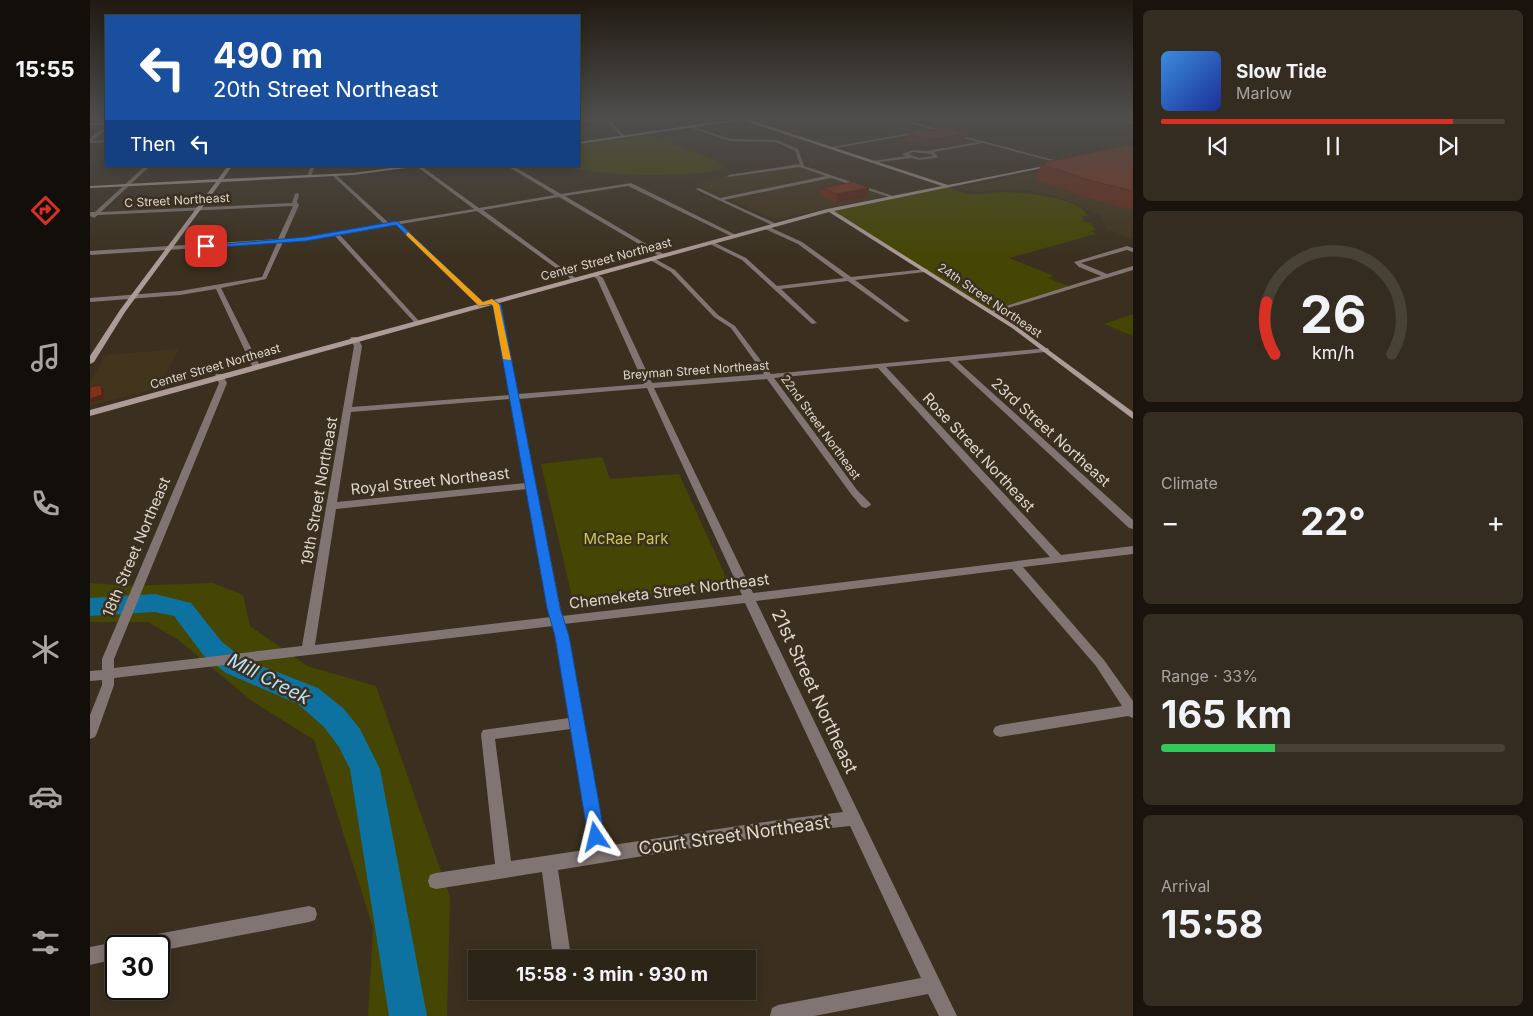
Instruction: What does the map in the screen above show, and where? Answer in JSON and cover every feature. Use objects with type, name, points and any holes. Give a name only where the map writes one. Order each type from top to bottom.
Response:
[{"type":"main road","points":[[884,165],[947,186]]},
{"type":"main road","name":"Center Street Northeast","points":[[90,413],[829,210],[1047,165]]},
{"type":"main road","points":[[90,362],[132,297],[229,167]]},
{"type":"main road","points":[[90,187],[335,175],[398,168]]},
{"type":"main road","name":"24th Street Northeast","points":[[829,210],[990,312],[1046,350],[1133,416]]},
{"type":"street","points":[[729,176],[800,166],[894,197]]},
{"type":"street","points":[[90,220],[93,214],[147,167]]},
{"type":"street","points":[[309,176],[313,167]]},
{"type":"street","points":[[419,167],[575,280]]},
{"type":"street","points":[[511,167],[664,256]]},
{"type":"street","points":[[335,175],[388,225]]},
{"type":"street","points":[[720,199],[831,176]]},
{"type":"street","points":[[90,253],[280,241],[336,234],[629,184],[736,236]]},
{"type":"street","points":[[697,189],[776,225]]},
{"type":"street","points":[[90,300],[180,293],[264,278],[296,204],[294,202],[297,194]]},
{"type":"street","name":"C Street Northeast","points":[[93,214],[296,204]]},
{"type":"street","points":[[397,223],[487,303],[498,307],[530,486],[557,621],[562,636],[600,856]]},
{"type":"street","points":[[767,228],[794,239],[906,321]]},
{"type":"street","points":[[336,234],[417,322]]},
{"type":"street","points":[[711,243],[739,255],[814,322]]},
{"type":"street","points":[[1107,276],[1077,262],[1130,249]]},
{"type":"street","name":"22nd Street Northeast","points":[[652,259],[673,271],[716,316],[733,327],[771,376],[854,492],[866,504]]},
{"type":"street","points":[[990,312],[1133,268]]},
{"type":"street","points":[[776,288],[925,270]]},
{"type":"street","name":"21st Street Northeast","points":[[595,274],[600,278],[749,598],[948,1016]]},
{"type":"street","points":[[218,287],[256,366]]},
{"type":"street","name":"19th Street Northeast","points":[[308,648],[358,346],[354,340]]},
{"type":"street","name":"Breyman Street Northeast","points":[[348,410],[771,376],[1046,350]]},
{"type":"street","name":"23rd Street Northeast","points":[[950,359],[1133,526]]},
{"type":"street","name":"Rose Street Northeast","points":[[879,366],[1058,559]]},
{"type":"street","name":"18th Street Northeast","points":[[90,733],[108,684],[106,673],[108,659],[135,590],[223,383],[220,376]]},
{"type":"street","name":"Royal Street Northeast","points":[[332,506],[530,486]]},
{"type":"street","name":"Chemeketa Street Northeast","points":[[90,676],[308,648],[557,621],[1133,550]]},
{"type":"street","points":[[1000,730],[1132,711],[1100,663],[1015,565]]},
{"type":"street","points":[[504,870],[488,734],[577,723]]},
{"type":"street","name":"Court Street Northeast","points":[[436,881],[778,827],[853,818]]},
{"type":"street","points":[[549,864],[561,950]]},
{"type":"street","points":[[170,940],[309,914]]},
{"type":"street","points":[[90,956],[105,953]]},
{"type":"street","points":[[778,1014],[933,984]]},
{"type":"shaded area","points":[[799,165],[891,194],[776,220],[696,185],[715,177]]},
{"type":"shaded area","points":[[1068,165],[1133,165],[1133,239],[1107,229],[1100,215],[1064,199],[1026,190],[1001,189],[978,192],[958,188]]},
{"type":"shaded area","points":[[179,349],[158,388],[90,405],[90,383],[106,355]]},
{"type":"green space","points":[[723,165],[725,167],[703,173],[648,175],[606,173],[566,167]]},
{"type":"green space","points":[[947,186],[969,194],[1009,192],[1048,196],[1082,209],[1088,216],[1082,216],[1084,222],[1090,223],[1095,230],[1090,231],[1096,234],[1009,258],[1054,276],[1048,278],[1071,287],[990,312],[829,210]]},
{"type":"green space","points":[[1133,314],[1133,336],[1104,324]]},
{"type":"green space","name":"McRae Park","points":[[602,457],[610,479],[679,474],[730,586],[574,605],[541,464]]},
{"type":"green space","points":[[90,583],[128,586],[213,583],[243,595],[250,626],[307,666],[376,686],[450,897],[447,1016],[368,1016],[373,928],[314,740],[252,701],[176,638],[147,622],[90,622]]},
{"type":"building","points":[[1043,165],[1133,165],[1133,191],[1076,177],[1079,176]]},
{"type":"building","points":[[853,182],[869,188],[837,194],[821,188]]},
{"type":"building","points":[[101,385],[102,395],[90,399],[90,387]]},
{"type":"waterway","name":"Mill Creek","points":[[90,607],[155,603],[182,609],[213,649],[235,666],[308,696],[334,718],[350,738],[365,769],[408,1016]]},
{"type":"slow traffic","points":[[408,234],[481,304],[492,302],[497,305],[507,359]]},
{"type":"route","points":[[206,246],[306,239],[397,223],[481,304],[492,302],[497,305],[530,486],[554,608],[562,636],[596,837]]}]
